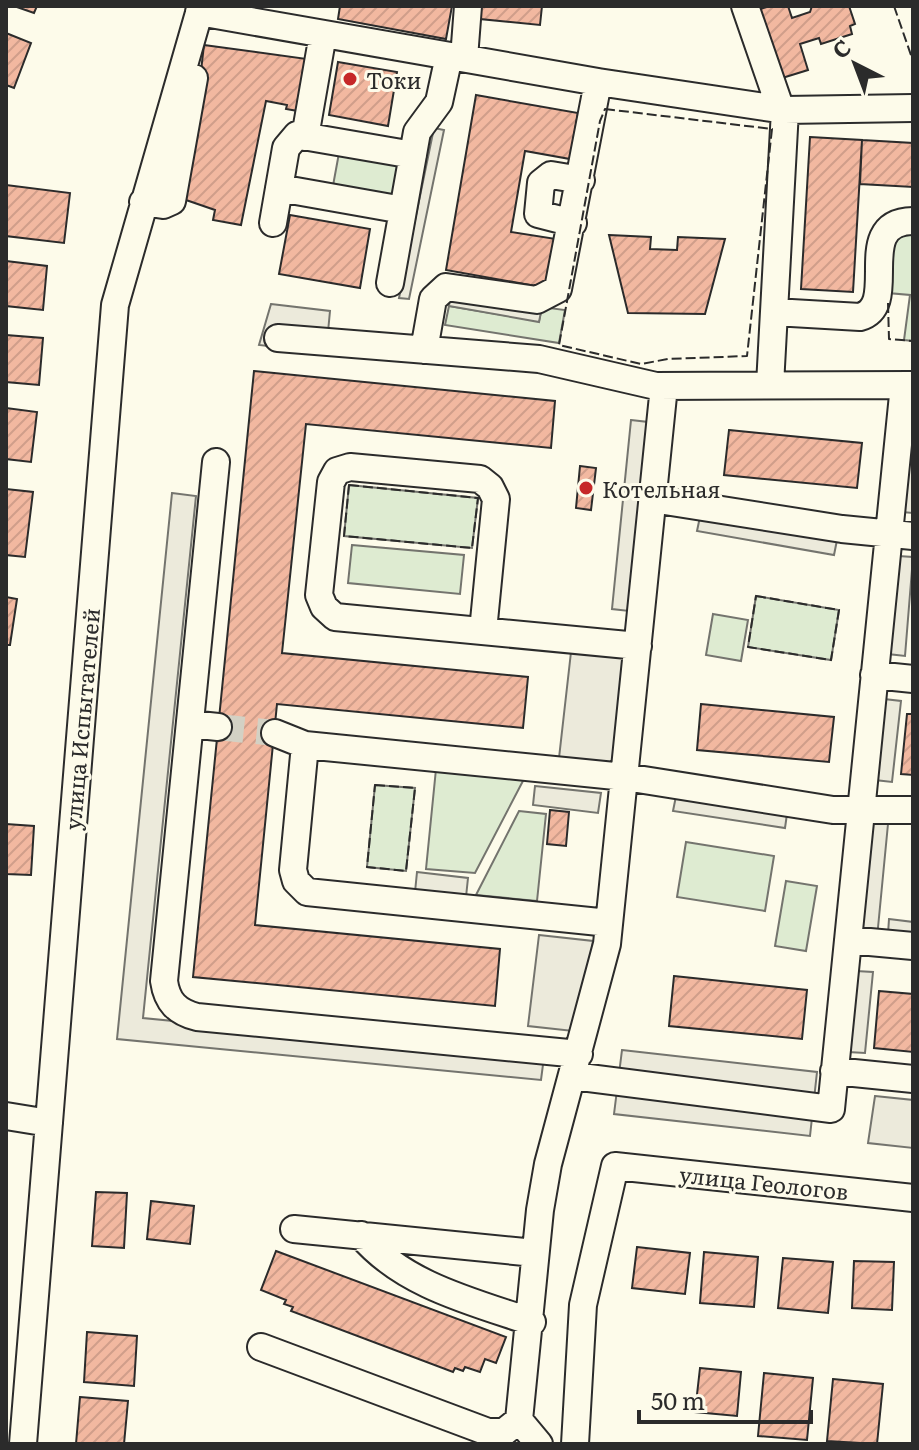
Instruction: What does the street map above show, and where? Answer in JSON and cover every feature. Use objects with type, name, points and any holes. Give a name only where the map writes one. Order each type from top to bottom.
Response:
[{"type":"street","points":[[390,283],[420,126],[435,109],[443,92],[456,57],[468,6]]},
{"type":"street","points":[[745,6],[783,110],[770,385]]},
{"type":"street","points":[[202,10],[598,82],[783,110],[913,108]]},
{"type":"street","name":"улица Испытателей","points":[[23,1444],[113,323],[122,270],[202,10]]},
{"type":"street","points":[[305,137],[323,34]]},
{"type":"street","points":[[424,350],[433,299],[446,287],[537,300],[552,295],[563,278],[598,82]]},
{"type":"street","points":[[273,223],[288,144],[297,135],[413,155]]},
{"type":"street","points":[[573,223],[538,214],[541,183],[551,175],[581,180]]},
{"type":"street","points":[[279,188],[403,210]]},
{"type":"street","points":[[774,312],[860,317],[869,314],[877,304],[882,240],[893,226],[913,221]]},
{"type":"street","points":[[216,462],[164,981],[166,992],[176,1008],[197,1017],[576,1065],[831,1109],[874,675],[901,535],[908,385],[664,386],[556,361],[278,338]]},
{"type":"street","points":[[261,1347],[483,1438],[504,1432],[519,1420],[535,1253],[548,1164],[600,979],[609,923],[664,386]]},
{"type":"street","points":[[483,631],[496,499],[490,487],[480,479],[350,467],[337,471],[331,482],[319,595],[328,612],[335,617],[638,646]]},
{"type":"street","points":[[652,499],[901,535]]},
{"type":"street","points":[[874,675],[913,679]]},
{"type":"street","points":[[190,724],[218,727]]},
{"type":"street","points":[[275,733],[305,745],[625,777],[833,810],[913,810]]},
{"type":"street","points":[[305,745],[293,870],[296,881],[307,892],[609,923]]},
{"type":"street","points":[[848,940],[913,946]]},
{"type":"street","points":[[834,1071],[913,1079]]},
{"type":"street","points":[[6,1116],[49,1123]]},
{"type":"street","name":"улица Геологов","points":[[575,1444],[583,1305],[615,1166],[913,1198]]},
{"type":"street","points":[[294,1229],[535,1253]]},
{"type":"street","points":[[361,1235],[385,1261],[409,1276],[530,1322]]},
{"type":"street","points":[[519,1420],[539,1444]]},
{"type":"green space","points":[[339,153],[396,165],[399,171],[392,196],[332,191]]},
{"type":"green space","points":[[913,233],[913,341],[904,340],[910,295],[888,293],[893,238]]},
{"type":"green space","points":[[449,306],[539,321],[542,307],[565,310],[559,343],[445,325]]},
{"type":"green space","points":[[349,485],[478,498],[472,548],[344,536]]},
{"type":"green space","points":[[352,545],[464,555],[460,594],[348,583]]},
{"type":"green space","points":[[756,596],[839,610],[831,660],[748,647]]},
{"type":"green space","points":[[713,614],[748,620],[741,661],[706,655]]},
{"type":"green space","points":[[436,769],[525,777],[475,873],[426,869]]},
{"type":"green space","points":[[375,785],[415,788],[406,871],[367,867]]},
{"type":"green space","points":[[519,811],[546,814],[537,901],[476,895]]},
{"type":"green space","points":[[686,842],[774,856],[765,911],[677,897]]},
{"type":"green space","points":[[786,881],[817,886],[806,951],[775,946]]},
{"type":"shaded area","points":[[434,128],[444,130],[409,299],[399,298]]},
{"type":"shaded area","points":[[451,290],[542,307],[539,322],[449,306]]},
{"type":"shaded area","points":[[271,304],[330,311],[326,353],[259,345]]},
{"type":"shaded area","points":[[913,407],[913,513],[902,512]]},
{"type":"shaded area","points":[[631,420],[648,422],[629,611],[612,609]]},
{"type":"shaded area","points":[[172,493],[196,496],[143,1018],[544,1057],[541,1080],[117,1039]]},
{"type":"shaded area","points":[[701,512],[838,535],[834,555],[697,531]]},
{"type":"shaded area","points":[[898,556],[913,557],[905,656],[888,654]]},
{"type":"shaded area","points":[[571,652],[625,658],[613,764],[559,758]]},
{"type":"shaded area","points":[[884,699],[901,701],[892,782],[875,780]]},
{"type":"shaded area","points":[[535,786],[601,793],[598,813],[533,805]]},
{"type":"shaded area","points":[[677,791],[788,807],[785,828],[673,811]]},
{"type":"shaded area","points":[[871,822],[888,824],[877,938],[860,936]]},
{"type":"shaded area","points":[[417,872],[468,878],[466,897],[415,892]]},
{"type":"shaded area","points":[[889,919],[913,922],[913,936],[888,934]]},
{"type":"shaded area","points":[[539,935],[593,941],[582,1032],[528,1026]]},
{"type":"shaded area","points":[[856,971],[873,972],[865,1053],[848,1052]]},
{"type":"shaded area","points":[[622,1050],[817,1072],[810,1136],[614,1114]]},
{"type":"shaded area","points":[[875,1096],[913,1100],[913,1148],[868,1143]]},
{"type":"building","points":[[14,6],[37,6],[34,13]]},
{"type":"building","points":[[340,6],[452,6],[446,39],[338,19]]},
{"type":"building","points":[[481,6],[542,6],[540,25],[480,19]]},
{"type":"building","points":[[788,6],[792,18],[810,12],[812,6],[849,6],[855,24],[850,26],[852,34],[821,44],[819,38],[800,44],[808,70],[779,79],[757,10]]},
{"type":"building","points":[[6,33],[31,43],[14,88],[6,85]]},
{"type":"building","points":[[204,45],[307,59],[298,111],[286,109],[287,105],[266,101],[241,225],[213,220],[215,210],[186,200]]},
{"type":"building","points":[[338,62],[397,72],[388,126],[329,115]]},
{"type":"building","points":[[476,95],[578,113],[570,159],[525,151],[511,232],[556,239],[547,288],[446,270]]},
{"type":"building","points":[[810,137],[862,140],[853,292],[801,289]]},
{"type":"building","points":[[862,140],[913,143],[913,187],[860,184]]},
{"type":"building","points":[[6,185],[70,193],[64,243],[6,236]]},
{"type":"building","points":[[290,215],[370,229],[360,288],[279,274]]},
{"type":"building","points":[[609,235],[651,237],[650,249],[677,250],[678,237],[725,239],[705,314],[628,313]]},
{"type":"building","points":[[6,261],[47,266],[43,310],[6,306]]},
{"type":"building","points":[[6,335],[43,338],[39,385],[6,382]]},
{"type":"building","points":[[254,371],[555,401],[551,448],[306,424],[282,653],[528,677],[523,728],[277,704],[255,925],[500,949],[495,1006],[193,977]]},
{"type":"building","points":[[6,408],[37,412],[31,462],[6,459]]},
{"type":"building","points":[[729,430],[862,443],[857,488],[724,475]]},
{"type":"building","name":"Котельная","points":[[580,466],[596,468],[591,510],[576,508]]},
{"type":"building","points":[[6,489],[33,492],[25,557],[6,555]]},
{"type":"building","points":[[6,597],[17,599],[10,645],[6,645]]},
{"type":"building","points":[[701,704],[834,717],[829,762],[697,750]]},
{"type":"building","points":[[907,714],[913,714],[913,775],[901,774]]},
{"type":"building","points":[[550,810],[569,812],[566,846],[547,844]]},
{"type":"building","points":[[6,824],[34,826],[31,875],[6,874]]},
{"type":"building","points":[[674,976],[807,990],[802,1039],[669,1026]]},
{"type":"building","points":[[879,991],[913,994],[913,1052],[874,1048]]},
{"type":"building","points":[[96,1192],[127,1193],[124,1248],[92,1246]]},
{"type":"building","points":[[151,1201],[194,1206],[190,1244],[147,1239]]},
{"type":"building","points":[[637,1247],[690,1253],[685,1294],[632,1288]]},
{"type":"building","points":[[276,1251],[506,1337],[496,1363],[485,1359],[480,1372],[465,1367],[463,1371],[455,1368],[453,1372],[291,1311],[293,1307],[284,1304],[286,1300],[261,1290]]},
{"type":"building","points":[[704,1252],[758,1257],[754,1307],[700,1303]]},
{"type":"building","points":[[783,1258],[833,1262],[828,1313],[778,1308]]},
{"type":"building","points":[[854,1261],[894,1262],[892,1310],[852,1308]]},
{"type":"building","points":[[87,1332],[137,1336],[134,1386],[84,1382]]},
{"type":"building","points":[[700,1368],[741,1372],[737,1416],[695,1412]]},
{"type":"building","points":[[764,1373],[813,1378],[807,1440],[758,1436]]},
{"type":"building","points":[[833,1379],[883,1384],[877,1444],[827,1441]]},
{"type":"building","points":[[80,1397],[128,1401],[124,1444],[76,1444]]},
{"type":"tunnel","points":[[218,727],[275,733]]},
{"type":"fence","points":[[894,6],[913,61]]},
{"type":"fence","points":[[605,109],[772,129],[747,356],[668,359],[641,364],[559,345],[600,121],[605,109]]},
{"type":"fence","points":[[888,303],[889,339],[913,341]]},
{"type":"fence","points":[[349,485],[478,498],[472,548],[344,536],[349,485]]},
{"type":"fence","points":[[756,596],[839,610],[831,660],[748,647],[756,596]]},
{"type":"fence","points":[[375,785],[415,788],[406,871],[367,867],[375,785]]},
{"type":"place","name":"Токи","points":[[350,79]]},
{"type":"place","name":"Котельная","points":[[586,488]]}]
